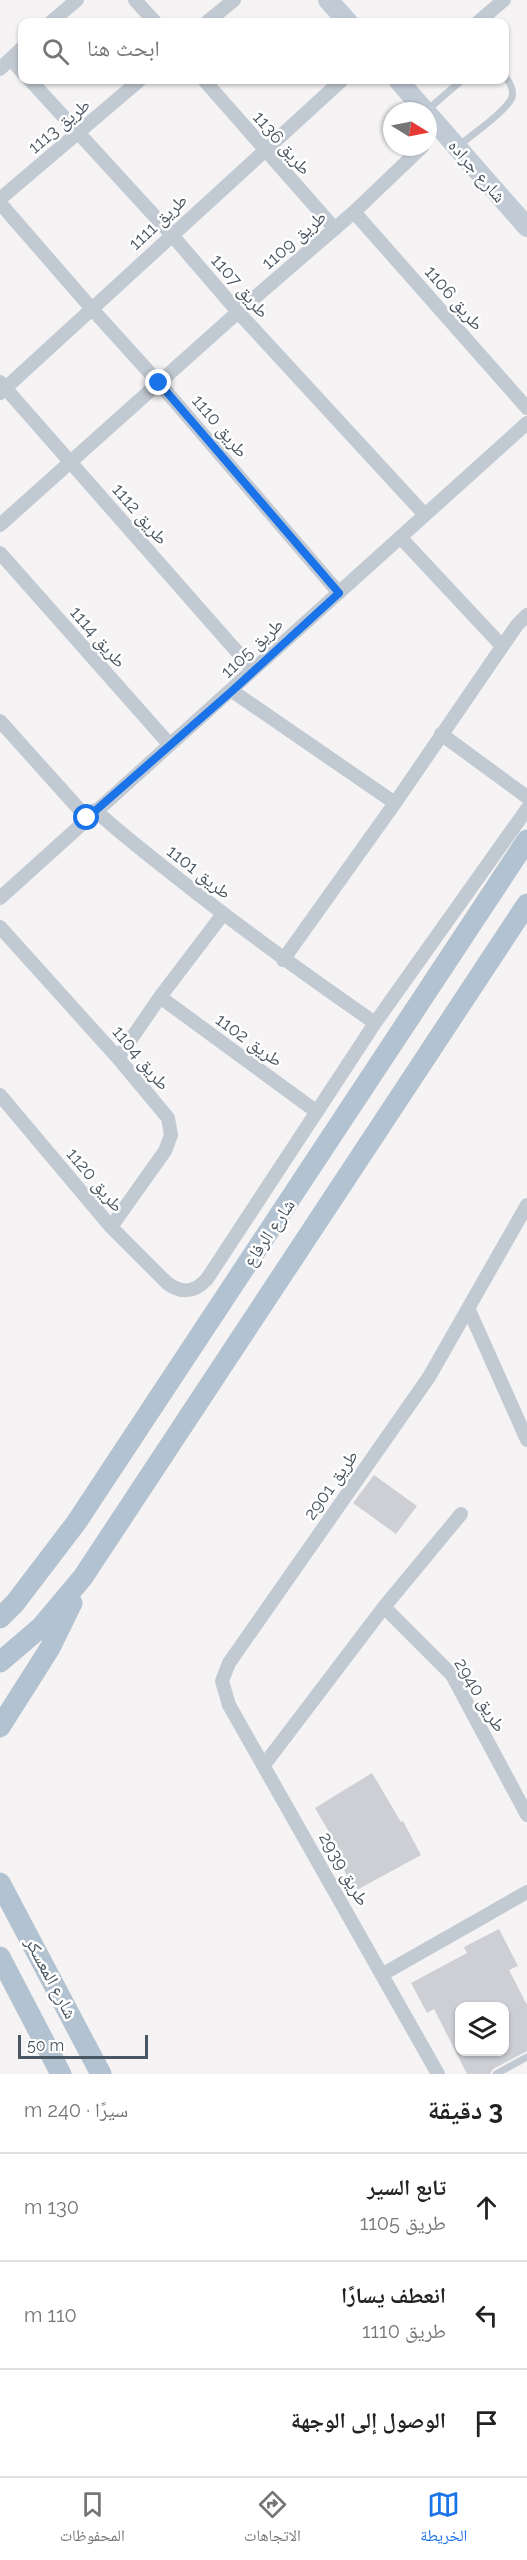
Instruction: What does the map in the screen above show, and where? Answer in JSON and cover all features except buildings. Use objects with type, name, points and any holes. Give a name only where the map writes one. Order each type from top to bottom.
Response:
[{"type":"main road","name":"شارع الرفاع","points":[[0,1618],[15,1603],[76,1523],[527,840]]},
{"type":"main road","name":"شارع الرفاع","points":[[0,1662],[41,1627],[82,1577],[527,904]]},
{"type":"main road","points":[[0,1603],[39,1572]]},
{"type":"main road","points":[[0,1727],[50,1648],[82,1577]]},
{"type":"main road","name":"شارع المعسكر","points":[[0,1869],[2,1887],[101,2074]]},
{"type":"main road","name":"شارع المعسكر","points":[[0,1957],[62,2074]]},
{"type":"street","points":[[56,18],[77,0]]},
{"type":"street","points":[[135,0],[151,18]]},
{"type":"street","points":[[212,18],[234,0]]},
{"type":"street","points":[[328,0],[344,18]]},
{"type":"street","points":[[483,18],[504,0]]},
{"type":"street","points":[[5,64],[18,52]]},
{"type":"street","name":"طريق 1107","points":[[34,84],[171,234],[238,312],[425,514]]},
{"type":"street","name":"طريق 1113","points":[[0,201],[135,84]]},
{"type":"street","name":"طريق 1136","points":[[207,84],[335,229]]},
{"type":"street","name":"طريق 1111","points":[[2,388],[92,309],[171,234],[338,84]]},
{"type":"street","name":"شارع جراده","points":[[406,84],[418,102]]},
{"type":"street","name":"شارع جراده","points":[[437,128],[457,147],[527,227]]},
{"type":"street","name":"طريق 1109","points":[[0,525],[238,312],[335,229],[413,156]]},
{"type":"street","name":"طريق 1110","points":[[0,201],[339,593]]},
{"type":"street","name":"طريق 1106","points":[[354,212],[527,408]]},
{"type":"street","name":"طريق 1112","points":[[2,388],[72,462],[253,670]]},
{"type":"street","name":"طريق 1105","points":[[0,898],[527,423]]},
{"type":"street","points":[[400,537],[502,646]]},
{"type":"street","name":"طريق 1114","points":[[0,553],[170,745]]},
{"type":"street","points":[[283,960],[395,803],[502,646],[527,615]]},
{"type":"street","points":[[232,691],[395,803]]},
{"type":"street","name":"طريق 1101","points":[[0,721],[91,814],[114,828],[283,960],[375,1023]]},
{"type":"street","points":[[441,734],[527,796]]},
{"type":"street","points":[[317,1112],[375,1023],[527,809]]},
{"type":"street","points":[[118,1058],[160,997],[223,914]]},
{"type":"street","name":"طريق 1104","points":[[0,927],[118,1058],[168,1118],[171,1135],[165,1151],[111,1227]]},
{"type":"street","name":"طريق 1102","points":[[160,997],[317,1112]]},
{"type":"street","name":"طريق 1120","points":[[0,1095],[111,1227],[167,1283],[177,1290],[188,1292],[199,1287],[207,1279],[317,1112]]},
{"type":"street","name":"طريق 2901","points":[[222,1681],[229,1664],[429,1377],[527,1205]]},
{"type":"street","points":[[469,1310],[527,1440]]},
{"type":"street","points":[[264,1765],[384,1607],[460,1514]]},
{"type":"street","name":"طريق 2940","points":[[384,1607],[452,1675],[527,1815]]},
{"type":"street","name":"طريق 2939","points":[[222,1681],[229,1705],[438,2074]]},
{"type":"street","points":[[383,1974],[527,1892]]},
{"type":"lane","points":[[437,112],[459,84]]},
{"type":"lane","points":[[457,147],[512,98],[508,84]]},
{"type":"lane","points":[[496,2074],[527,2057]]},
{"type":"route","points":[[87,818],[232,691],[339,593],[159,383]]}]
